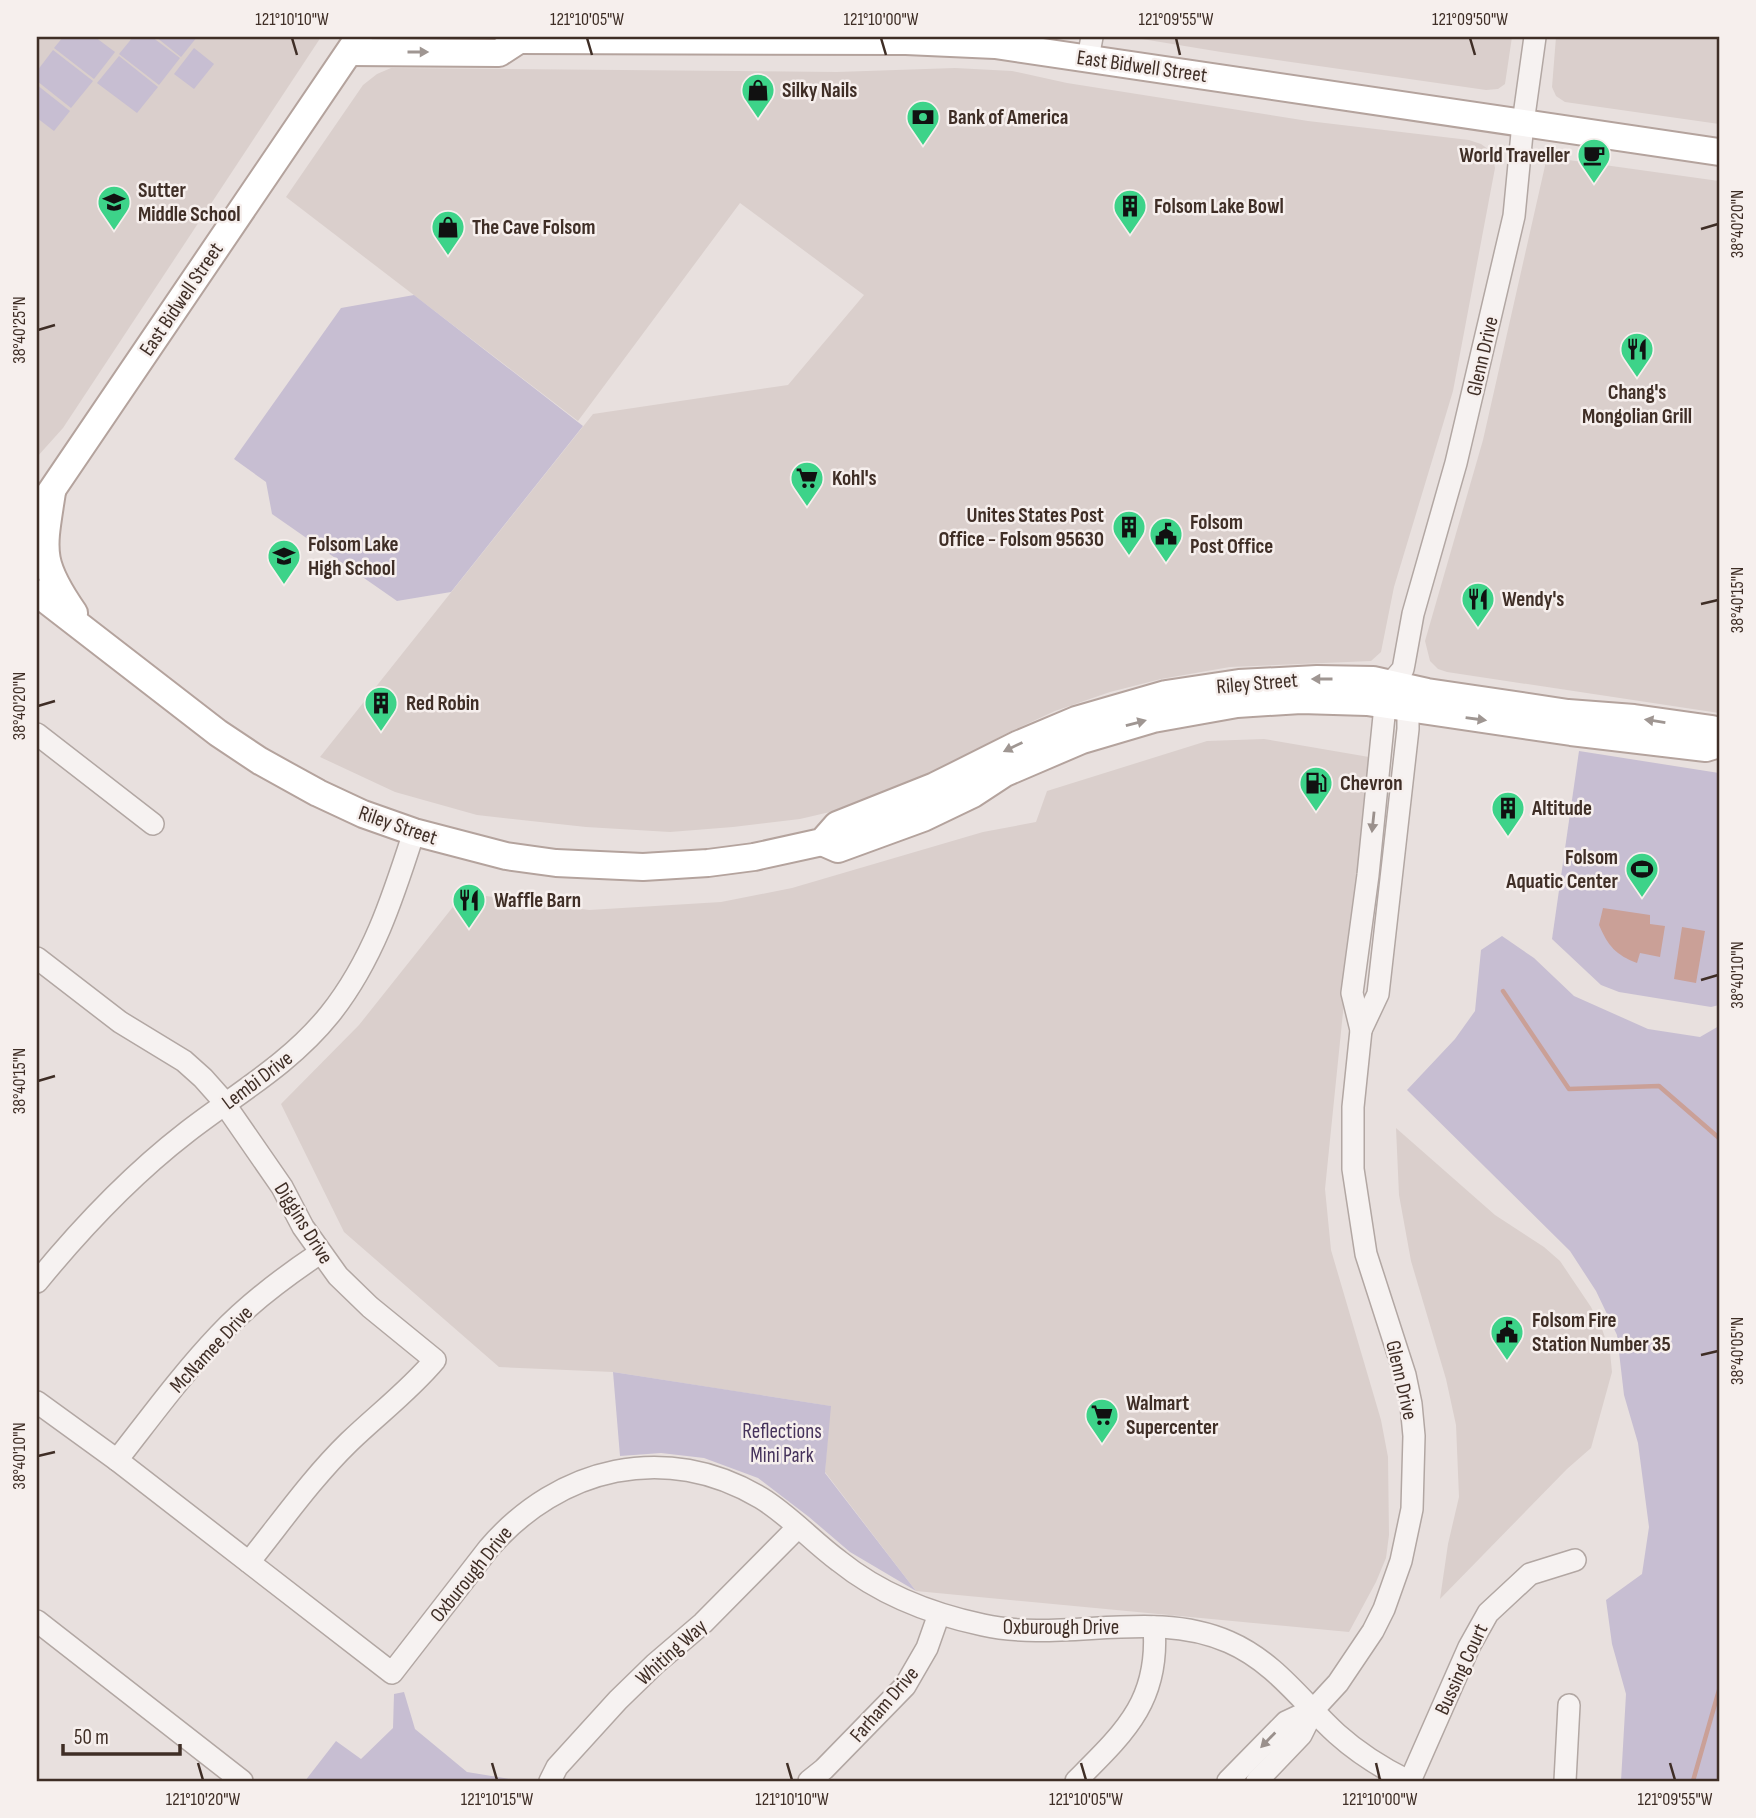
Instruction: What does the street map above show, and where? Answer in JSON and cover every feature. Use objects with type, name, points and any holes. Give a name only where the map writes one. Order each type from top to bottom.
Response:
[{"type":"main road","name":"East Bidwell Street","points":[[44,485],[93,430],[354,45],[499,52],[514,38],[796,39],[1090,48],[1523,123],[1719,152]]},
{"type":"main road","points":[[37,512],[44,485]]},
{"type":"main road","points":[[44,485],[44,547],[48,572],[87,632]]},
{"type":"main road","name":"Riley Street","points":[[37,593],[218,733],[260,761],[318,793],[363,814],[414,832],[506,856],[556,863],[606,867],[708,863],[754,857],[822,842],[838,849],[871,838],[973,794],[1005,773],[1082,740],[1153,719],[1237,704],[1301,700],[1367,702],[1399,691],[1712,729],[1719,737]]},
{"type":"main road","name":"Riley Street","points":[[822,842],[837,825],[935,786],[1019,744],[1076,720],[1166,694],[1239,683],[1317,679],[1373,681],[1399,691],[1571,732],[1706,748],[1719,744]]},
{"type":"main road","points":[[871,838],[881,822],[956,789],[967,780],[976,766]]},
{"type":"street","name":"Glenn Drive","points":[[1361,1030],[1352,993],[1399,691],[1413,614],[1456,463],[1514,216],[1535,37]]},
{"type":"street","name":"Glenn Drive","points":[[1257,1781],[1300,1735],[1314,1709],[1345,1673],[1373,1631],[1401,1561],[1412,1508],[1414,1436],[1411,1404],[1405,1375],[1366,1254],[1353,1169],[1353,1107],[1361,1030],[1378,994],[1391,886],[1399,691]]},
{"type":"street","points":[[37,734],[153,824]]},
{"type":"street","name":"Lembi Drive","points":[[37,1282],[69,1242],[133,1177],[186,1132],[276,1068],[304,1043],[329,1015],[370,953],[385,919],[414,832]]},
{"type":"street","points":[[1364,909],[1370,914],[1371,924],[1367,970],[1378,994]]},
{"type":"street","name":"Diggins Drive","points":[[40,966],[121,1023],[184,1062],[203,1078],[225,1104],[282,1187],[320,1253],[338,1276],[358,1297],[435,1360],[418,1380],[351,1440],[317,1475],[249,1562]]},
{"type":"street","name":"McNamee Drive","points":[[117,1460],[192,1364],[221,1333],[285,1277],[320,1253]]},
{"type":"street","name":"Oxburough Drive","points":[[37,1402],[117,1460],[392,1673],[503,1531],[536,1503],[585,1479],[638,1468],[692,1471],[744,1488],[781,1512],[842,1564],[873,1584],[939,1614],[984,1626],[1045,1632],[1182,1628],[1229,1642],[1271,1668],[1338,1735],[1380,1765],[1409,1781]]},
{"type":"street","name":"Whiting Way","points":[[550,1781],[557,1767],[618,1700],[703,1623],[798,1527]]},
{"type":"street","name":"Bussing Court","points":[[1409,1781],[1469,1647],[1488,1613],[1530,1574],[1575,1560]]},
{"type":"street","name":"Farham Drive","points":[[809,1781],[905,1686],[927,1648],[939,1614]]},
{"type":"street","points":[[37,1620],[242,1781]]},
{"type":"street","points":[[1076,1781],[1121,1735],[1144,1697],[1153,1669],[1154,1627]]},
{"type":"street","points":[[1565,1781],[1569,1705]]},
{"type":"street","name":"Glenn Drive","points":[[1228,1781],[1286,1721],[1314,1709]]},
{"type":"shaded area","name":"Sutter Middle School","points":[[37,37],[321,37],[63,428],[37,457]]},
{"type":"shaded area","points":[[1130,37],[1512,37],[1505,84],[1498,89],[1486,90]]},
{"type":"shaded area","points":[[1556,37],[1719,37],[1719,124],[1565,102],[1556,96],[1552,87]]},
{"type":"shaded area","points":[[391,68],[837,72],[955,68],[1012,71],[1067,83],[1308,121],[1469,140],[1481,144],[1492,152],[1495,168],[1453,391],[1394,587],[1381,652],[1371,661],[1230,667],[1161,679],[1110,692],[1055,711],[1005,734],[934,773],[864,804],[800,819],[733,827],[670,832],[586,827],[477,815],[395,792],[320,757],[593,414],[788,385],[864,295],[740,203],[578,421],[286,197],[363,85],[377,74]]},
{"type":"shaded area","points":[[1547,157],[1719,181],[1719,713],[1447,672],[1438,669],[1430,661],[1425,641],[1483,440]]},
{"type":"shaded area","points":[[1264,739],[1369,757],[1325,1189],[1331,1250],[1381,1420],[1388,1457],[1389,1535],[1386,1558],[1349,1632],[916,1591],[825,1472],[830,1406],[613,1372],[499,1367],[344,1232],[281,1104],[359,1025],[464,893],[589,910],[721,902],[792,888],[983,832],[1036,822],[1047,791],[1207,741]]},
{"type":"shaded area","points":[[1603,908],[1650,915],[1650,924],[1665,926],[1660,957],[1640,953],[1637,963],[1618,953],[1609,944],[1599,925]]},
{"type":"shaded area","points":[[1682,927],[1705,931],[1696,983],[1674,979]]},
{"type":"shaded area","points":[[1396,1128],[1495,1215],[1544,1247],[1560,1261],[1591,1307],[1602,1329],[1610,1352],[1612,1372],[1591,1448],[1567,1469],[1440,1599],[1448,1544],[1459,1497],[1456,1425],[1446,1379],[1411,1261],[1399,1195]]},
{"type":"green space","points":[[63,37],[95,37],[115,52],[94,79],[54,48]]},
{"type":"green space","points":[[133,37],[152,37],[180,58],[159,85],[119,54]]},
{"type":"green space","points":[[156,37],[197,37],[181,57]]},
{"type":"green space","points":[[194,48],[214,64],[194,89],[174,74]]},
{"type":"green space","points":[[53,50],[93,81],[71,108],[37,81],[37,71]]},
{"type":"green space","points":[[119,56],[158,87],[137,113],[97,83]]},
{"type":"green space","points":[[37,85],[70,111],[54,131],[37,118]]},
{"type":"green space","points":[[414,295],[583,426],[451,592],[397,601],[272,514],[266,482],[234,459],[341,308]]},
{"type":"green space","name":"Folsom Aquatic Center","points":[[1579,751],[1719,773],[1719,1005],[1711,1007],[1619,992],[1601,985],[1552,939]]},
{"type":"green space","points":[[1502,936],[1534,958],[1574,996],[1648,1029],[1700,1037],[1719,1026],[1719,1781],[1621,1781],[1626,1694],[1612,1644],[1606,1600],[1642,1574],[1649,1527],[1638,1443],[1624,1395],[1617,1335],[1596,1291],[1570,1251],[1407,1090],[1455,1039],[1475,1011],[1481,950]]},
{"type":"green space","name":"Reflections Mini Park","points":[[613,1372],[831,1406],[825,1473],[916,1591],[850,1552],[758,1478],[704,1458],[661,1453],[620,1456]]},
{"type":"green space","points":[[404,1692],[415,1729],[467,1772],[523,1781],[305,1781],[336,1741],[361,1759],[393,1728],[394,1694]]},
{"type":"waterway","points":[[1503,991],[1569,1089],[1659,1086],[1719,1138]]},
{"type":"waterway","points":[[1693,1781],[1719,1690]]},
{"type":"place","name":"Silky Nails","points":[[758,120]]},
{"type":"place","name":"Bank of America","points":[[923,147]]},
{"type":"place","name":"World Traveller","points":[[1594,185]]},
{"type":"place","name":"Sutter Middle School","points":[[114,232]]},
{"type":"place","name":"Folsom Lake Bowl","points":[[1130,236]]},
{"type":"place","name":"The Cave Folsom","points":[[448,257]]},
{"type":"place","name":"Chang's Mongolian Grill","points":[[1637,379]]},
{"type":"place","name":"Kohl's","points":[[807,508]]},
{"type":"place","name":"Unites States Post Office - Folsom 95630","points":[[1129,557]]},
{"type":"place","name":"Folsom Post Office","points":[[1166,564]]},
{"type":"place","name":"Folsom Lake High School","points":[[284,586]]},
{"type":"place","name":"Wendy's","points":[[1478,629]]},
{"type":"place","name":"Red Robin","points":[[381,733]]},
{"type":"place","name":"Chevron","points":[[1316,813]]},
{"type":"place","name":"Altitude","points":[[1508,838]]},
{"type":"place","name":"Folsom Aquatic Center","points":[[1642,899]]},
{"type":"place","name":"Waffle Barn","points":[[469,930]]},
{"type":"place","name":"Folsom Fire Station Number 35","points":[[1507,1362]]},
{"type":"place","name":"Walmart Supercenter","points":[[1102,1445]]}]
